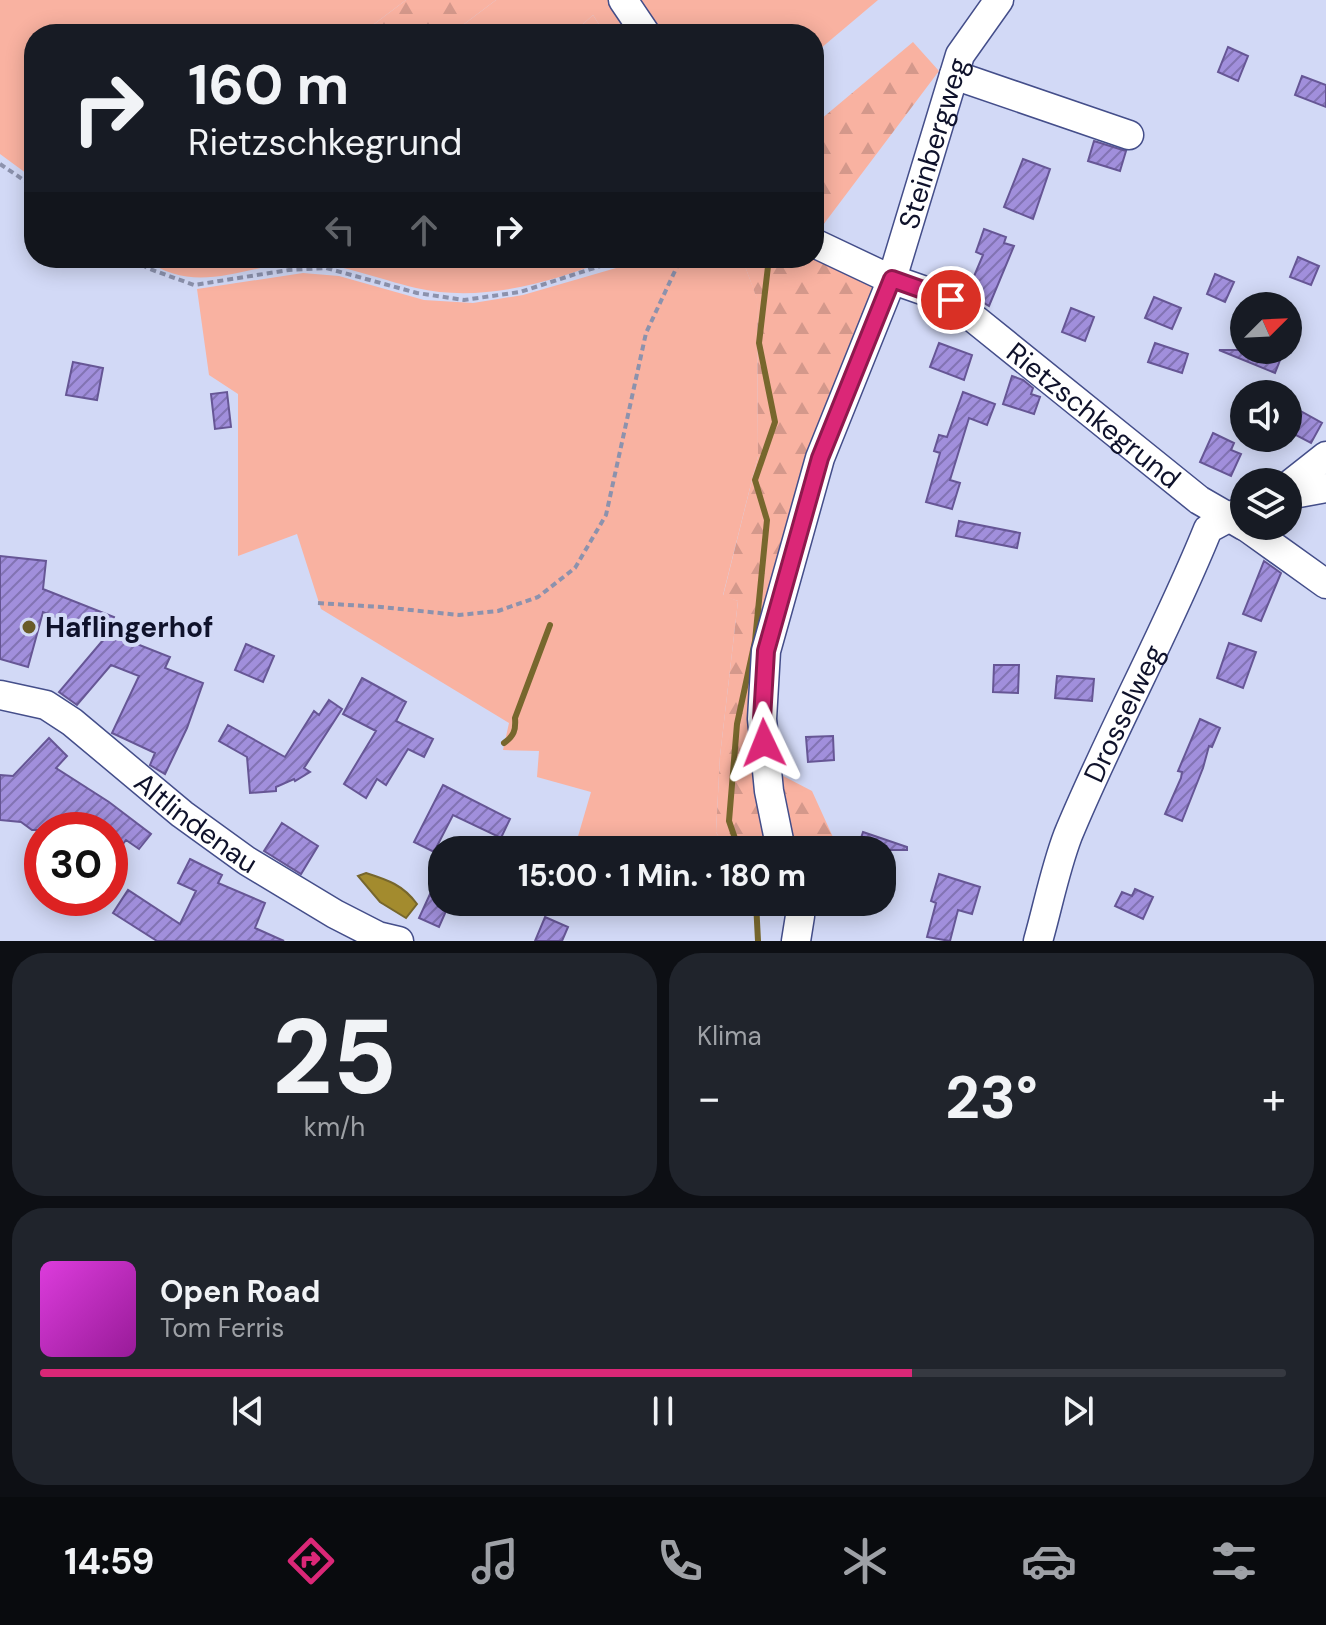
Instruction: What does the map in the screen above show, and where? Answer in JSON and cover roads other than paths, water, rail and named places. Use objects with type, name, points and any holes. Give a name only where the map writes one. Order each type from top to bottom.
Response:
[{"type":"street","points":[[623,0],[639,24]]},
{"type":"street","name":"Steinbergweg","points":[[778,836],[769,791],[762,719],[766,651],[820,458],[892,279],[960,55],[999,0]]},
{"type":"street","points":[[954,75],[1129,135]]},
{"type":"street","name":"Rietzschkegrund","points":[[824,248],[892,279],[951,300],[1199,500],[1230,514]]},
{"type":"street","points":[[1302,475],[1326,456]]},
{"type":"street","points":[[1302,492],[1326,488]]},
{"type":"street","name":"Drosselweg","points":[[1038,941],[1067,838],[1127,703],[1208,529],[1230,522]]},
{"type":"street","name":"Rietzschkegrund","points":[[1268,540],[1326,584]]},
{"type":"street","name":"Altlindenau","points":[[0,695],[46,705],[72,722],[182,814],[247,861],[335,914],[378,936],[399,941]]},
{"type":"street","points":[[796,941],[800,916]]},
{"type":"waterway","points":[[734,836],[729,821],[737,724],[755,641],[767,520],[755,480],[775,422],[759,343],[768,268]]},
{"type":"waterway","points":[[504,743],[514,732],[515,718],[550,625]]},
{"type":"waterway","points":[[757,916],[758,941]]},
{"type":"place","name":"Haflingerhof","points":[[29,627]]}]
